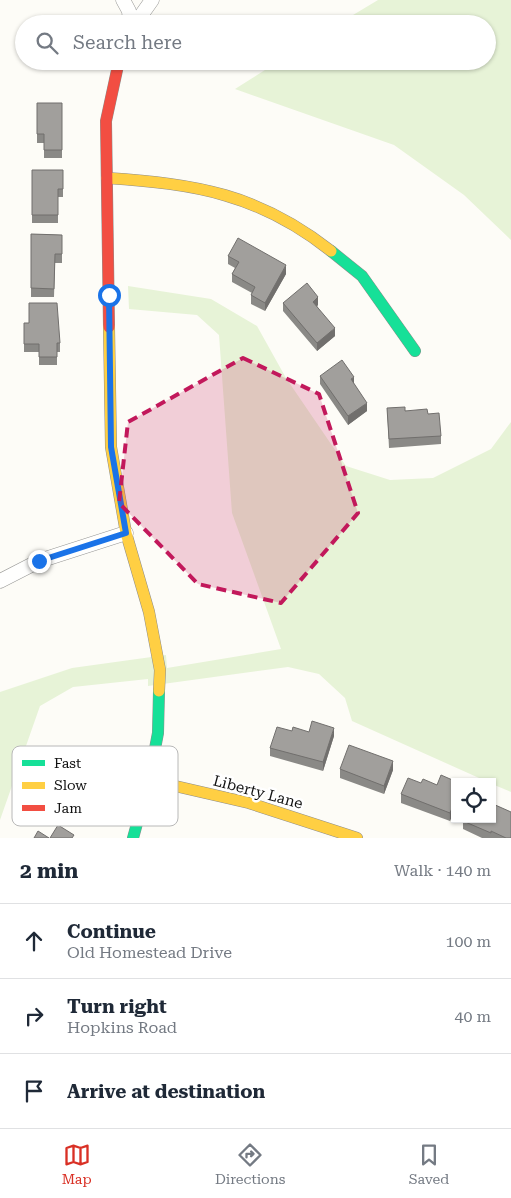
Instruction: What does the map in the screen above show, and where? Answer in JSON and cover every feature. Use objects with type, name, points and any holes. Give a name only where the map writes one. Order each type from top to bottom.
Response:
[{"type":"street","points":[[123,0],[129,15]]},
{"type":"street","points":[[141,15],[152,0]]},
{"type":"street","points":[[116,70],[106,121],[111,447],[126,533],[149,612],[160,670],[158,734],[156,746]]},
{"type":"street","points":[[107,178],[169,181],[201,187],[230,194],[278,214],[306,231],[360,275],[383,302],[415,351]]},
{"type":"street","points":[[0,581],[39,561],[126,533]]},
{"type":"street","name":"Liberty Lane","points":[[178,787],[249,803],[357,838]]},
{"type":"highlighted area","points":[[243,358],[319,394],[358,513],[281,603],[198,584],[119,503],[128,422]]},
{"type":"green space","points":[[378,0],[511,0],[511,240],[464,195],[394,145],[235,89],[265,70],[496,70],[496,15],[353,15]]},
{"type":"green space","points":[[128,286],[211,299],[257,326],[286,378],[346,466],[390,480],[433,478],[491,449],[511,422],[511,792],[496,786],[496,778],[479,778],[352,721],[345,698],[319,674],[288,667],[148,686],[148,679],[73,687],[40,706],[26,746],[12,746],[12,786],[0,820],[0,692],[72,668],[166,655],[167,668],[281,649],[232,513],[219,335],[197,315],[129,309]]},
{"type":"building","points":[[37,103],[62,103],[62,150],[44,150],[44,134],[37,134]]},
{"type":"building","points":[[32,170],[63,170],[63,189],[58,189],[58,215],[32,215]]},
{"type":"building","points":[[31,234],[62,235],[62,254],[55,254],[54,289],[31,288]]},
{"type":"building","points":[[238,238],[286,265],[265,303],[251,295],[255,287],[232,274],[239,262],[228,256]]},
{"type":"building","points":[[307,283],[318,297],[313,302],[335,328],[317,343],[283,303]]},
{"type":"building","points":[[29,303],[57,303],[60,343],[57,343],[57,357],[39,357],[39,344],[24,344],[24,323],[29,323]]},
{"type":"building","points":[[342,360],[354,377],[351,379],[367,403],[348,416],[320,376]]},
{"type":"building","points":[[405,407],[405,411],[427,409],[428,414],[439,413],[441,436],[389,439],[387,408]]},
{"type":"building","points":[[312,721],[334,728],[323,762],[270,748],[277,727],[292,731],[293,727],[309,732]]},
{"type":"building","points":[[349,745],[393,761],[384,786],[340,769]]},
{"type":"building","points":[[441,775],[451,779],[450,813],[401,794],[408,778],[421,783],[423,779],[437,785]]},
{"type":"building","points":[[496,805],[511,812],[511,838],[506,838],[491,831],[491,833],[468,823],[496,823]]},
{"type":"building","points":[[57,826],[74,835],[72,838],[50,838]]},
{"type":"building","points":[[38,831],[49,838],[34,838]]},
{"type":"traffic: fast","points":[[331,251],[362,276],[415,351]]},
{"type":"traffic: fast","points":[[156,746],[158,733],[159,691]]},
{"type":"traffic: fast","points":[[133,838],[136,826]]},
{"type":"traffic: slow","points":[[107,178],[169,184],[225,195],[252,204],[278,216],[331,251]]},
{"type":"traffic: slow","points":[[109,327],[111,447],[126,533],[149,612],[160,670],[159,691]]},
{"type":"traffic: slow","points":[[178,787],[249,803],[357,838]]},
{"type":"traffic: jam","points":[[109,327],[106,121],[117,70]]},
{"type":"route","points":[[39,561],[126,533],[111,447],[109,295]]}]
